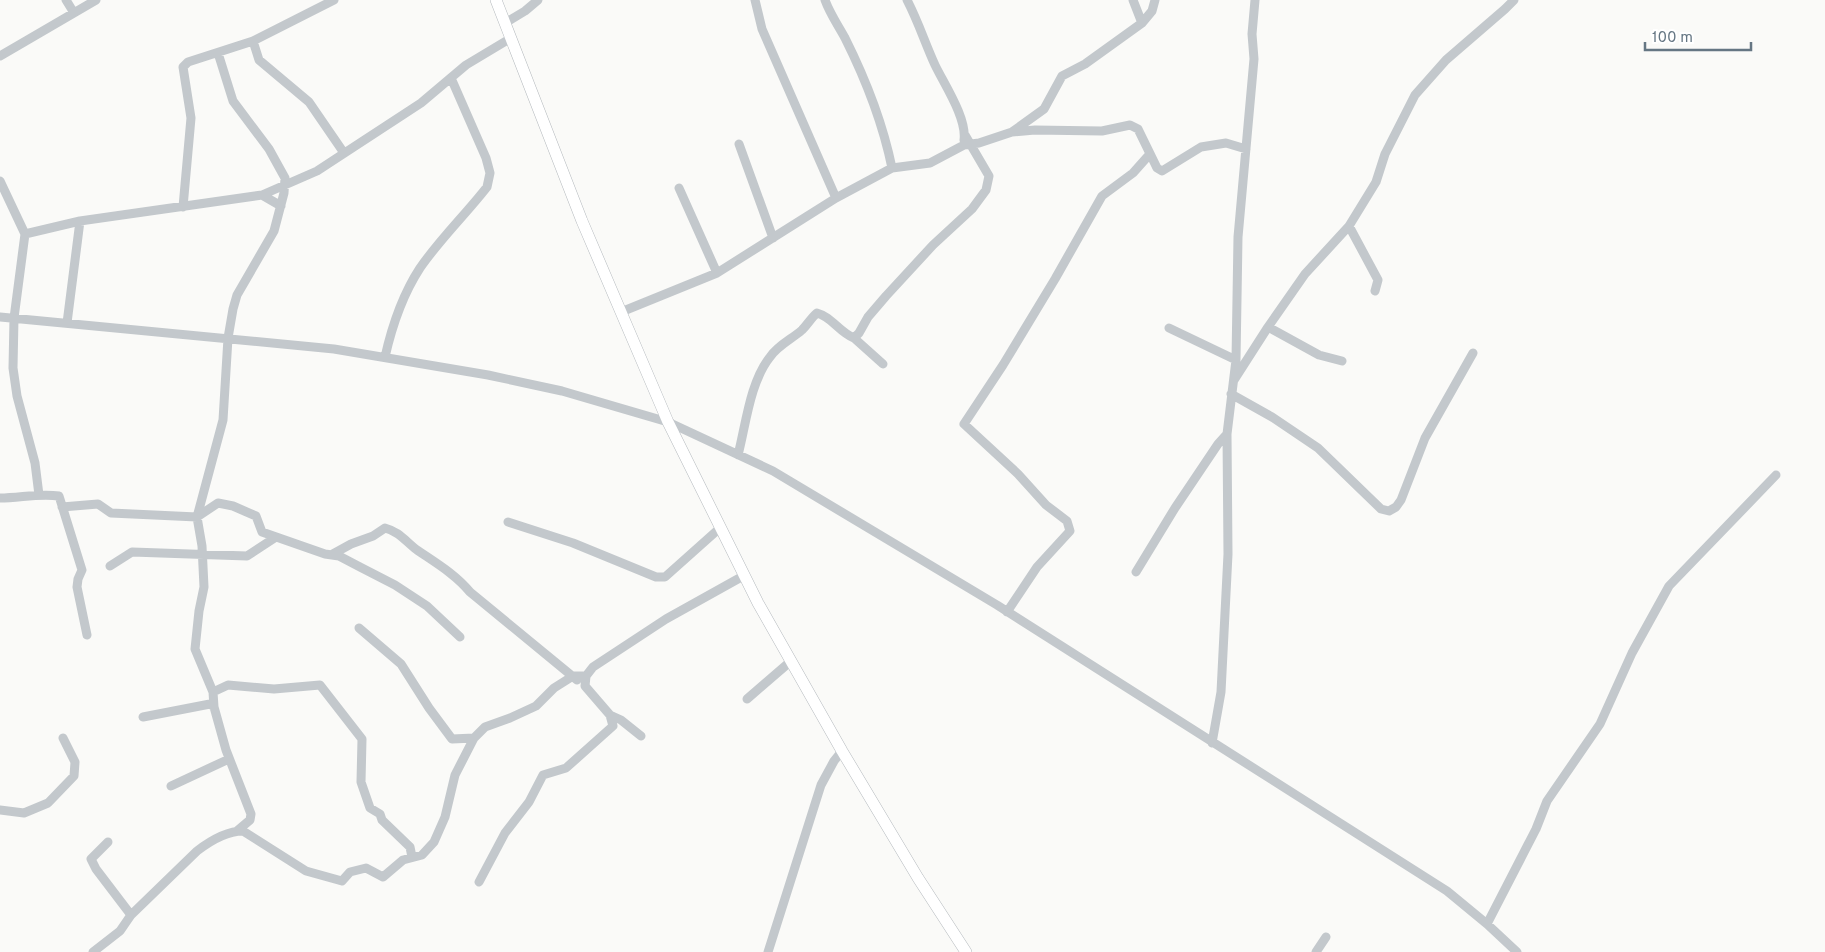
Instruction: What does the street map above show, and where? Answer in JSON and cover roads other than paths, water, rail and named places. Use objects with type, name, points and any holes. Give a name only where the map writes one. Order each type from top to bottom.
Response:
[{"type":"main road","points":[[496,0],[582,221],[668,422],[745,575],[791,661],[918,878],[966,952]]},
{"type":"street","points":[[66,0],[74,13]]},
{"type":"street","points":[[0,56],[96,0]]},
{"type":"street","points":[[183,207],[191,118],[184,67],[188,62],[253,41],[334,0]]},
{"type":"street","points":[[505,23],[525,11],[538,0]]},
{"type":"street","points":[[755,0],[762,29],[836,198]]},
{"type":"street","points":[[825,0],[828,11],[844,37],[877,112],[892,168]]},
{"type":"street","points":[[854,338],[859,333],[868,316],[886,296],[934,244],[972,209],[986,190],[989,176],[967,145],[959,115],[907,0]]},
{"type":"street","points":[[1133,0],[1142,23]]},
{"type":"street","points":[[1012,132],[1044,109],[1062,76],[1085,64],[1142,23],[1152,11],[1155,0]]},
{"type":"street","points":[[1212,743],[1221,692],[1228,554],[1228,434],[1236,360],[1238,237],[1254,58],[1252,34],[1255,0]]},
{"type":"street","points":[[1233,383],[1268,327],[1305,274],[1349,226],[1376,182],[1385,154],[1414,95],[1446,60],[1514,0]]},
{"type":"street","points":[[25,234],[80,221],[262,195],[317,171],[421,103],[466,65],[511,38]]},
{"type":"street","points":[[253,41],[259,60],[309,102],[344,153]]},
{"type":"street","points":[[218,53],[233,101],[269,150],[285,178],[281,206],[274,230],[238,295],[233,309],[228,338],[223,420],[197,517],[203,554],[204,587],[195,648],[213,692],[214,707],[229,759],[251,814],[250,820],[237,831]]},
{"type":"street","points":[[385,358],[390,333],[420,268],[487,187],[490,173],[486,158],[451,78]]},
{"type":"street","points":[[621,312],[717,273],[836,198],[892,168],[930,163],[967,145],[1012,132],[1035,130],[1102,131],[1130,125],[1138,128],[1149,154],[1157,168],[1162,171],[1201,147],[1226,143],[1246,149]]},
{"type":"street","points":[[739,144],[773,238]]},
{"type":"street","points":[[1007,612],[1037,567],[1070,531],[1066,522],[1046,505],[1018,474],[964,424],[1003,365],[1102,196],[1133,173],[1149,154]]},
{"type":"street","points":[[0,181],[25,234],[14,318],[12,368],[17,396],[35,463],[39,495]]},
{"type":"street","points":[[679,188],[717,273]]},
{"type":"street","points":[[262,195],[281,206]]},
{"type":"street","points":[[67,323],[80,221]]},
{"type":"street","points":[[1349,226],[1378,280],[1375,291]]},
{"type":"street","points":[[738,455],[760,372],[770,355],[803,329],[811,317],[817,313],[825,315],[884,364]]},
{"type":"street","points":[[0,317],[334,349],[516,381],[668,422],[782,476],[1007,612],[1447,891],[1518,952]]},
{"type":"street","points":[[1268,327],[1319,355],[1342,362]]},
{"type":"street","points":[[1169,328],[1236,360]]},
{"type":"street","points":[[1231,394],[1272,417],[1318,448],[1381,509],[1389,511],[1396,508],[1401,500],[1425,438],[1473,353]]},
{"type":"street","points":[[1136,572],[1175,508],[1218,444],[1228,434]]},
{"type":"street","points":[[1487,924],[1536,829],[1547,801],[1600,724],[1632,653],[1669,586],[1776,475]]},
{"type":"street","points":[[0,498],[39,495],[59,496],[82,570],[77,588],[87,635]]},
{"type":"street","points":[[62,506],[98,504],[111,513],[197,517],[218,503],[233,506],[256,516],[262,532],[339,556],[395,585],[427,606],[460,637]]},
{"type":"street","points":[[508,522],[573,543],[656,577],[665,576],[721,527]]},
{"type":"street","points":[[331,555],[373,536],[385,528],[396,531],[413,546],[458,578],[470,592],[585,686],[610,715],[621,720],[641,736]]},
{"type":"street","points":[[110,566],[132,552],[247,556],[276,537]]},
{"type":"street","points":[[585,686],[586,676],[593,667],[666,619],[745,575]]},
{"type":"street","points":[[359,628],[401,664],[452,740],[474,738]]},
{"type":"street","points":[[747,699],[791,661]]},
{"type":"street","points":[[93,952],[120,932],[131,915],[197,851],[232,831],[243,831],[306,871],[342,880],[350,872],[366,868],[383,877],[403,860],[422,855],[434,842],[445,817],[455,776],[474,738],[485,727],[536,706],[554,688],[573,676],[586,676]]},
{"type":"street","points":[[213,692],[228,685],[274,689],[320,685],[362,740],[361,782],[370,808],[380,814],[382,820],[410,847],[412,857]]},
{"type":"street","points":[[143,717],[210,704],[214,707]]},
{"type":"street","points":[[479,882],[505,833],[529,802],[543,775],[566,768],[590,748],[613,726],[610,715]]},
{"type":"street","points":[[0,810],[24,813],[48,803],[74,776],[75,762],[63,738]]},
{"type":"street","points":[[768,952],[821,785],[834,761],[842,751]]},
{"type":"street","points":[[171,786],[229,759]]},
{"type":"street","points":[[108,842],[91,859],[96,869],[131,915]]},
{"type":"street","points":[[1316,952],[1326,937]]}]
